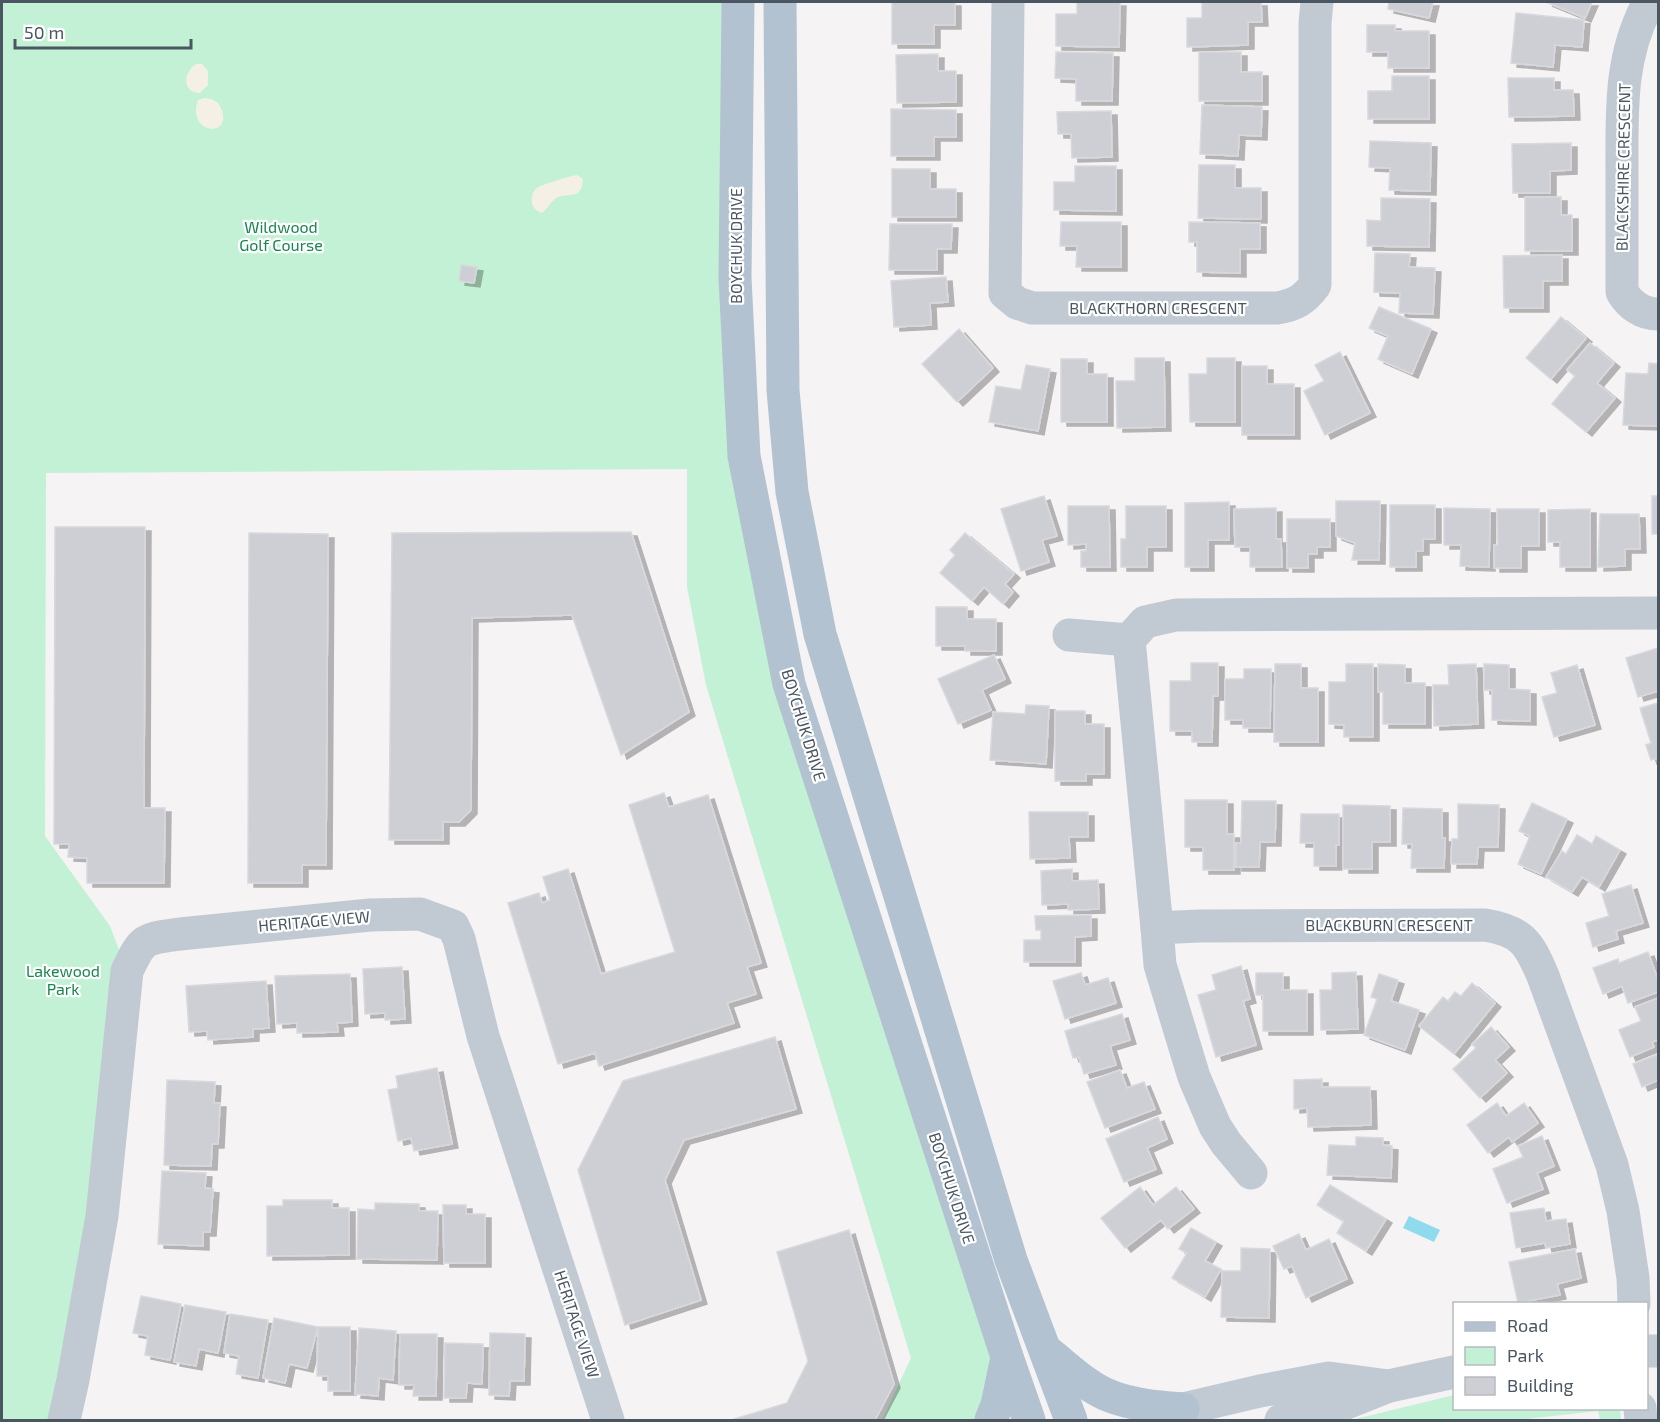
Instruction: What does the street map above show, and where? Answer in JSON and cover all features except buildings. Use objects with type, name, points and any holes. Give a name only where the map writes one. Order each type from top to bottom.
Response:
[{"type":"main road","name":"BOYCHUK DRIVE","points":[[738,2],[735,278],[744,456],[789,684],[1006,1357],[1029,1420]]},
{"type":"main road","points":[[780,2],[783,390],[792,492],[820,634],[1011,1260],[1071,1420]]},
{"type":"main road","points":[[1044,1349],[1079,1377],[1110,1396],[1147,1406],[1183,1409]]},
{"type":"main road","points":[[991,1420],[997,1405],[1006,1357]]},
{"type":"street","name":"BLACKTHORN CRESCENT","points":[[1008,2],[1005,293],[1017,303],[1032,308],[1143,309],[1277,308],[1293,305],[1306,297],[1315,285],[1315,23],[1317,2]]},
{"type":"street","name":"BLACKSHIRE CRESCENT","points":[[1648,2],[1631,41],[1624,72],[1622,292],[1628,302],[1639,310],[1659,314]]},
{"type":"street","points":[[1251,1173],[1215,1126],[1194,1077],[1160,966],[1130,640],[1145,622],[1176,615],[1659,613]]},
{"type":"street","points":[[1069,635],[1130,640]]},
{"type":"street","name":"HERITAGE VIEW","points":[[64,1420],[102,1216],[127,970],[142,943],[155,938],[204,931],[399,914],[420,914],[453,926],[459,939],[483,1036],[608,1420]]},
{"type":"street","name":"BLACKBURN CRESCENT","points":[[1157,928],[1485,925],[1505,928],[1520,938],[1532,951],[1543,976],[1612,1165],[1623,1211],[1633,1278],[1634,1302]]},
{"type":"street","points":[[1281,1420],[1339,1406],[1389,1386],[1453,1372]]},
{"type":"street","points":[[1150,1420],[1183,1409],[1329,1378],[1389,1386]]},
{"type":"green space","name":"Wildwood Golf Course","points":[[2,2],[743,2],[744,456],[789,684],[1007,1357],[991,1420],[882,1420],[911,1358],[706,685],[687,587],[687,469],[46,473],[45,836],[110,926],[127,971],[61,1420],[2,1420]]},
{"type":"green space","points":[[1453,1395],[1453,1410],[1620,1410],[1621,1420],[1600,1420],[1598,1411],[1517,1420],[1351,1420]]},
{"type":"sand","points":[[196,64],[202,64],[208,71],[208,85],[200,93],[190,90],[186,82],[189,72]]},
{"type":"sand","points":[[204,98],[216,101],[221,108],[223,120],[215,129],[203,125],[198,120],[196,111],[198,100]]},
{"type":"sand","points":[[577,175],[583,179],[577,194],[555,199],[542,213],[534,208],[532,197],[536,189]]},
{"type":"water","points":[[1409,1216],[1440,1230],[1434,1242],[1403,1228]]},
{"type":"park label","name":"Lakewood Park","points":[[63,980]]}]
